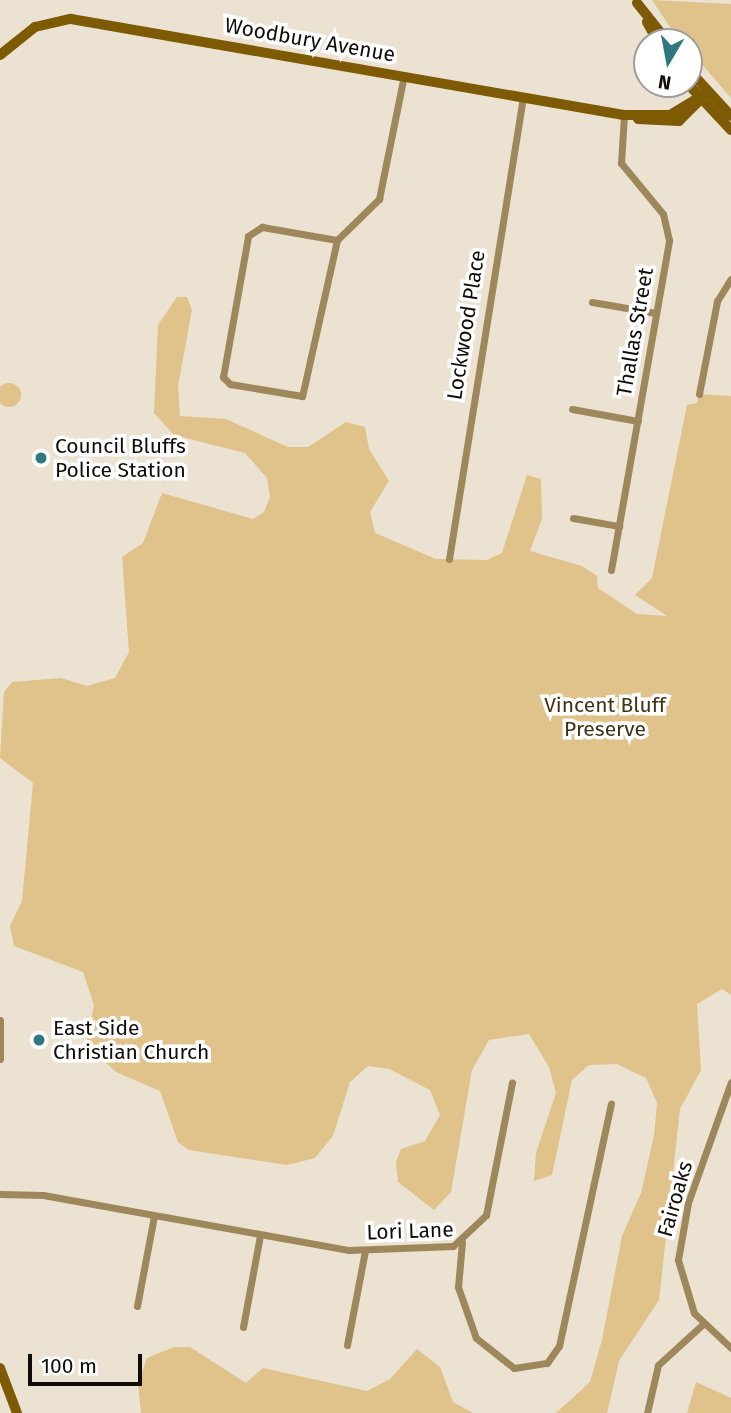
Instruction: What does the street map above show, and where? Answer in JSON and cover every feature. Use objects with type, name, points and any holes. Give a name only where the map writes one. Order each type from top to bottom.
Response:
[{"type":"main road","points":[[636,1],[650,28]]},
{"type":"main road","points":[[636,1],[657,28]]},
{"type":"main road","name":"Woodbury Avenue","points":[[0,55],[35,27],[71,19],[523,96],[624,114],[661,124],[686,112]]},
{"type":"main road","points":[[703,97],[731,131]]},
{"type":"main road","points":[[703,97],[731,116]]},
{"type":"main road","points":[[686,98],[686,112]]},
{"type":"main road","points":[[686,112],[700,98]]},
{"type":"main road","points":[[686,112],[715,115]]},
{"type":"main road","points":[[0,1368],[17,1413]]},
{"type":"street","points":[[337,240],[262,227],[252,231],[223,374],[230,384],[298,397],[307,392],[337,240],[379,199],[404,75]]},
{"type":"street","name":"Lockwood Place","points":[[449,559],[523,96]]},
{"type":"street","name":"Thallas Street","points":[[611,570],[668,229],[621,163],[624,114]]},
{"type":"street","points":[[699,394],[717,301],[731,279]]},
{"type":"street","points":[[592,302],[656,313]]},
{"type":"street","points":[[572,409],[638,421]]},
{"type":"street","points":[[573,518],[619,526]]},
{"type":"street","points":[[0,1020],[0,1059]]},
{"type":"street","name":"Fairoaks","points":[[703,1324],[683,1287],[679,1246],[731,1082]]},
{"type":"street","points":[[462,1242],[487,1211],[512,1083]]},
{"type":"street","name":"Lori Lane","points":[[0,1194],[43,1195],[260,1235],[365,1251],[462,1242],[458,1287],[477,1338],[514,1368],[547,1363],[559,1346],[611,1104]]},
{"type":"street","points":[[137,1306],[154,1216]]},
{"type":"street","points":[[243,1326],[260,1235]]},
{"type":"street","points":[[347,1345],[365,1251]]},
{"type":"street","points":[[647,1413],[658,1365],[703,1324],[731,1348]]},
{"type":"green space","points":[[652,0],[731,4],[731,98],[703,65],[703,28],[670,27]]},
{"type":"green space","name":"Vincent Bluff Preserve","points":[[177,297],[187,297],[192,310],[178,386],[180,416],[226,419],[288,447],[308,447],[346,422],[365,427],[369,449],[389,481],[370,512],[375,533],[436,559],[487,560],[502,553],[527,475],[541,479],[542,519],[530,551],[582,566],[597,576],[598,588],[637,614],[667,616],[635,595],[652,578],[687,405],[697,403],[699,394],[731,396],[731,995],[722,989],[697,1004],[701,1070],[680,1109],[659,1300],[619,1361],[607,1413],[556,1413],[590,1382],[602,1340],[622,1236],[641,1193],[654,1136],[657,1103],[646,1078],[617,1064],[589,1065],[572,1080],[552,1175],[534,1181],[536,1153],[556,1093],[549,1067],[529,1034],[489,1040],[472,1070],[451,1192],[434,1210],[398,1182],[396,1162],[401,1149],[425,1141],[440,1115],[430,1090],[389,1069],[368,1066],[350,1082],[333,1136],[315,1158],[287,1165],[189,1150],[178,1142],[160,1091],[116,1072],[86,1045],[94,1005],[83,972],[14,946],[10,926],[22,901],[33,783],[0,758],[4,692],[12,682],[61,678],[87,686],[115,678],[129,652],[122,557],[143,543],[162,493],[253,519],[264,512],[270,497],[267,478],[245,453],[174,435],[154,413],[158,325]]},
{"type":"green space","points":[[9,383],[18,386],[21,395],[18,404],[9,407],[0,404],[-3,395],[0,386]]},
{"type":"green space","points":[[174,1347],[190,1347],[246,1383],[263,1368],[367,1391],[390,1379],[417,1349],[440,1367],[453,1402],[473,1413],[141,1413],[138,1384],[147,1358]]},
{"type":"green space","points":[[696,1382],[731,1398],[731,1413],[687,1413]]},
{"type":"place","name":"Council Bluffs Police Station","points":[[41,458]]},
{"type":"place","name":"East Side Christian Church","points":[[39,1040]]}]
